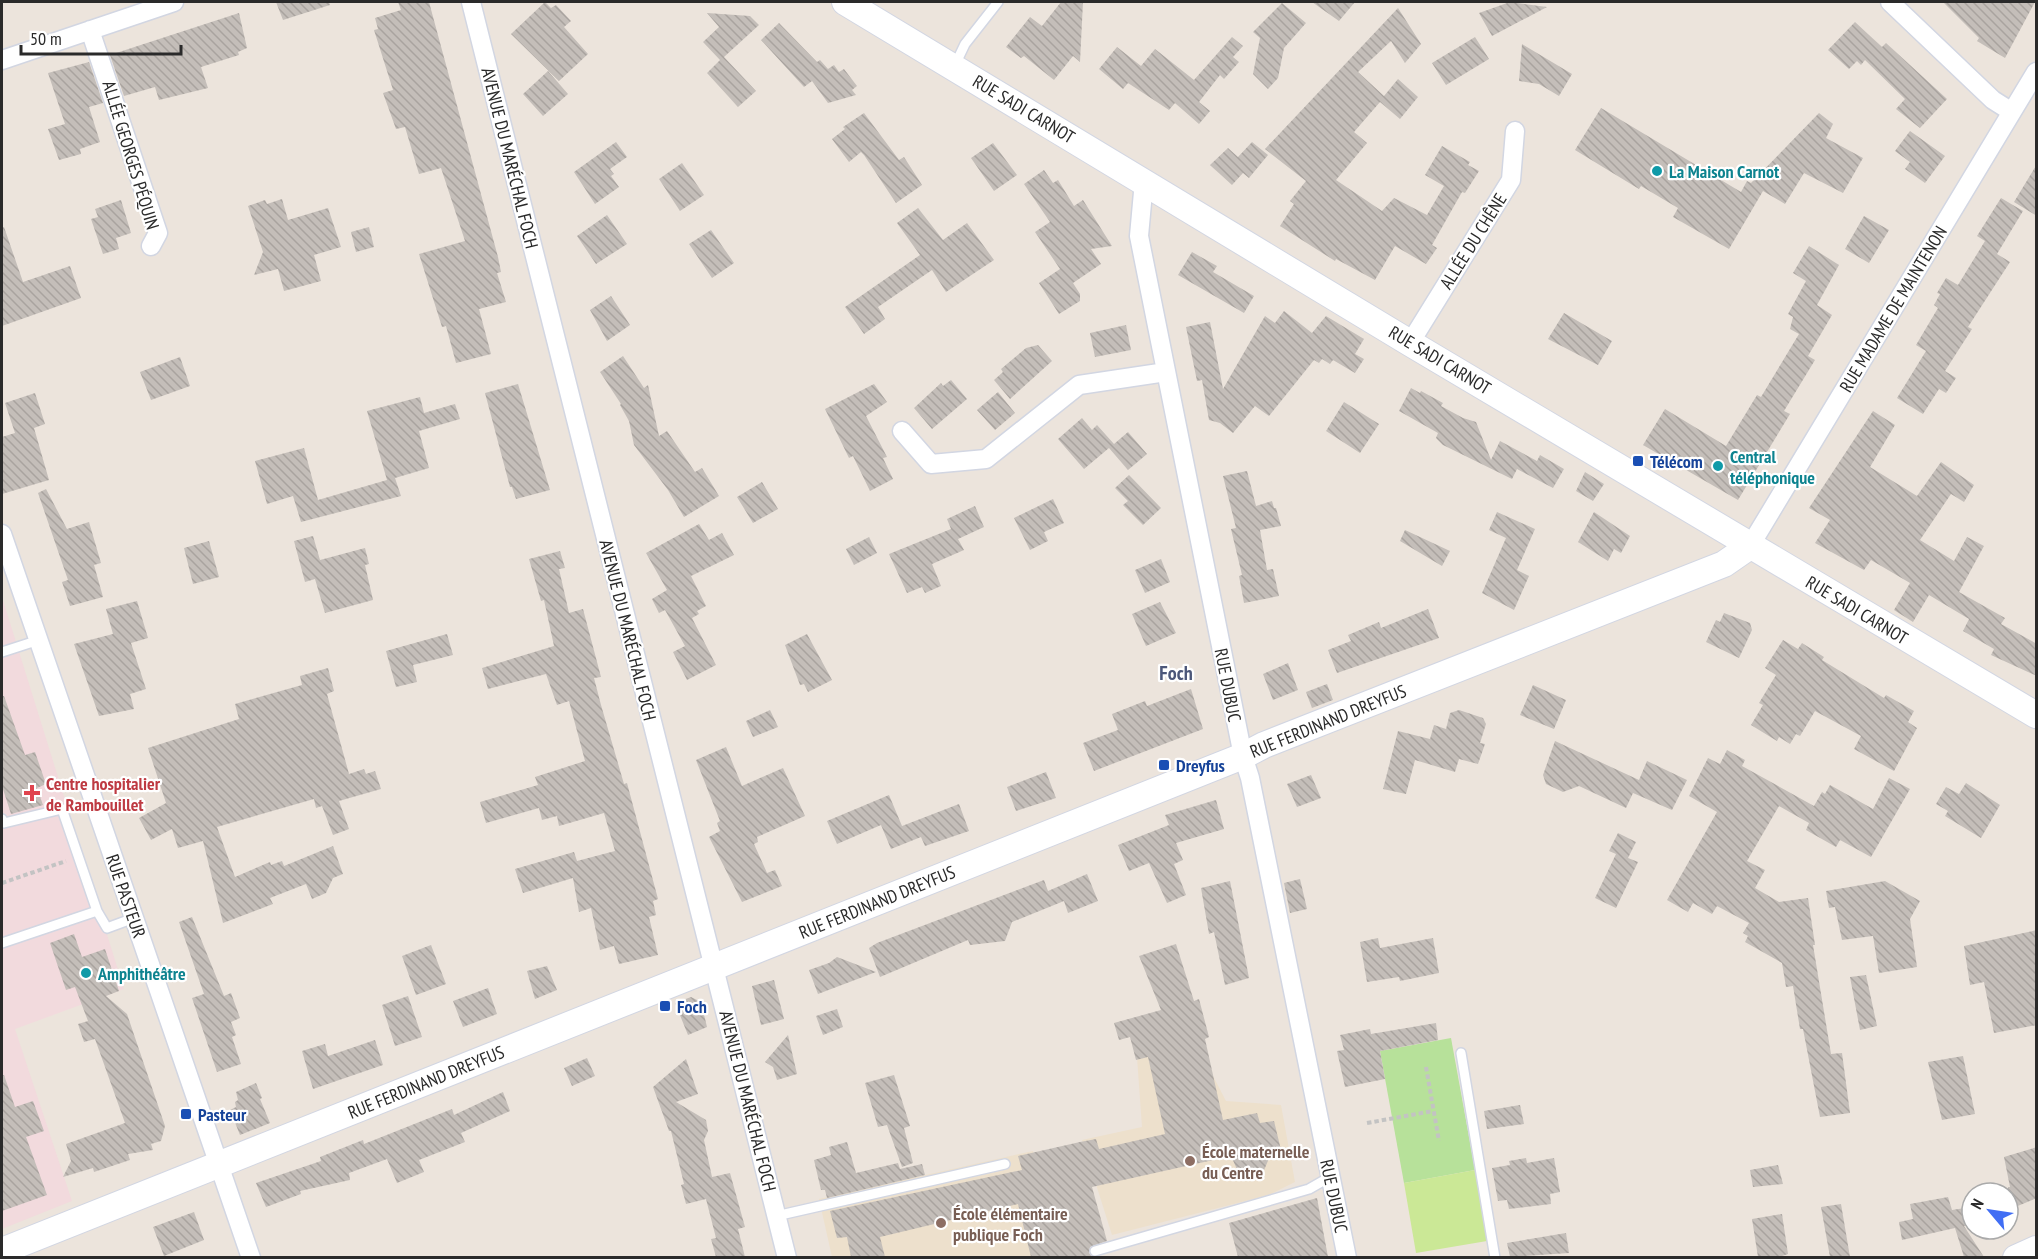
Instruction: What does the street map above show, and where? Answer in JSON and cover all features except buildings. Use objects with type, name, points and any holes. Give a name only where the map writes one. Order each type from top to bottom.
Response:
[{"type":"street","points":[[2,60],[174,2]]},
{"type":"street","name":"AVENUE DU MARÉCHAL FOCH","points":[[471,2],[580,443],[787,1257]]},
{"type":"street","name":"RUE SADI CARNOT","points":[[845,2],[1410,343],[2037,715]]},
{"type":"street","points":[[1890,2],[1993,100],[2012,112]]},
{"type":"street","name":"ALLÉE GEORGES PÉQUIN","points":[[90,30],[158,233],[151,246]]},
{"type":"street","name":"RUE MADAME DE MAINTENON","points":[[1750,546],[2037,72]]},
{"type":"street","name":"ALLÉE DU CHÊNE","points":[[1410,343],[1511,180],[1515,131]]},
{"type":"street","name":"RUE DUBUC","points":[[1144,181],[1139,236],[1243,756],[1250,778],[1347,1257]]},
{"type":"street","points":[[902,430],[931,464],[986,459],[1079,385],[1166,372]]},
{"type":"street","name":"RUE PASTEUR","points":[[2,534],[251,1257]]},
{"type":"street","name":"RUE FERDINAND DREYFUS","points":[[2,1251],[1243,756],[1275,741],[1724,564],[1750,546]]},
{"type":"street","points":[[2016,1257],[2037,1249]]},
{"type":"lane","points":[[954,67],[965,44],[998,2]]},
{"type":"lane","points":[[2,652],[39,640]]},
{"type":"lane","points":[[2,819],[4,823],[62,809],[97,911],[107,928],[134,918]]},
{"type":"lane","points":[[2,943],[97,911]]},
{"type":"lane","points":[[1461,1053],[1495,1257]]},
{"type":"lane","points":[[776,1216],[1005,1164]]},
{"type":"lane","points":[[1095,1251],[1309,1189],[1330,1177]]},
{"type":"path","points":[[2,883],[80,856]]},
{"type":"path","points":[[1426,1067],[1439,1141]]},
{"type":"path","points":[[1367,1123],[1433,1111]]},
{"type":"shaded area","name":"Centre hospitalier de Rambouillet","points":[[2,597],[124,989],[15,1029],[72,1201],[2,1229]]},
{"type":"shaded area","name":"École maternelle du Centre","points":[[1198,1047],[1226,1101],[1281,1105],[1295,1182],[1269,1195],[1112,1235],[1082,1140],[1142,1127],[1137,1057]]},
{"type":"shaded area","name":"École élémentaire publique Foch","points":[[1033,1151],[1068,1257],[832,1257],[819,1199]]},
{"type":"green space","points":[[1451,1038],[1475,1170],[1404,1183],[1380,1051]]},
{"type":"green space","points":[[1475,1170],[1487,1241],[1416,1253],[1404,1183]]},
{"type":"place","name":"La Maison Carnot","points":[[1657,171]]},
{"type":"place","name":"Télécom","points":[[1638,461]]},
{"type":"place","name":"Central téléphonique","points":[[1718,466]]},
{"type":"place","name":"Dreyfus","points":[[1164,765]]},
{"type":"place","name":"Centre hospitalier de Rambouillet","points":[[32,793]]},
{"type":"place","name":"Amphithéâtre","points":[[86,973]]},
{"type":"place","name":"Foch","points":[[665,1006]]},
{"type":"place","name":"Pasteur","points":[[186,1114]]},
{"type":"place","name":"École maternelle du Centre","points":[[1190,1161]]},
{"type":"place","name":"École élémentaire publique Foch","points":[[941,1223]]},
{"type":"district","name":"Foch","points":[[1176,673]]}]
